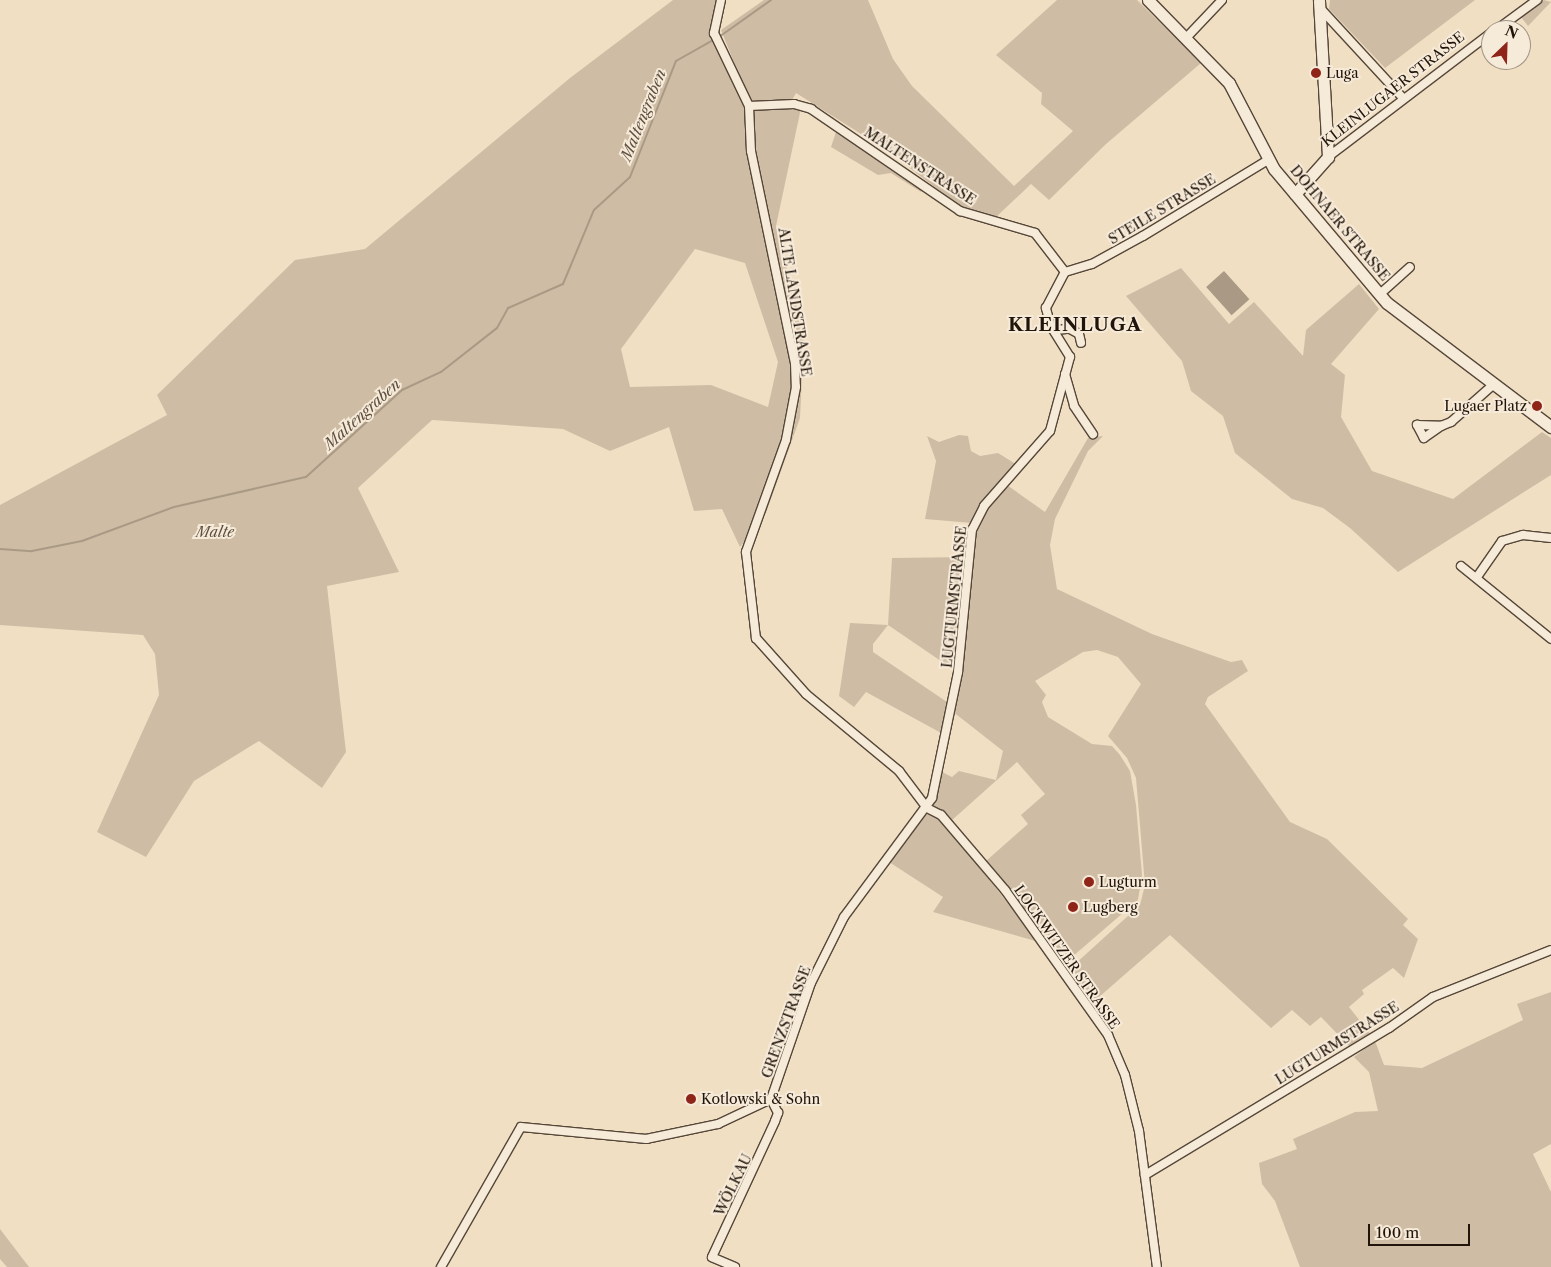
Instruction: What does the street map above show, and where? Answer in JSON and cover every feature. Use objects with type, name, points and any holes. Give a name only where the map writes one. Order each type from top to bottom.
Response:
[{"type":"main road","name":"DOHNAER STRASSE","points":[[1148,0],[1238,95],[1268,160],[1380,294],[1409,322],[1551,426]]},
{"type":"main road","points":[[1319,4],[1328,157]]},
{"type":"main road","name":"KLEINLUGAER STRASSE","points":[[1295,194],[1328,157]]},
{"type":"street","name":"ALTE LANDSTRASSE","points":[[722,0],[714,18],[716,38],[749,106],[752,151],[769,224],[796,381],[786,440],[746,552],[753,628],[756,638],[806,694],[899,771],[927,808]]},
{"type":"street","points":[[1186,38],[1222,0]]},
{"type":"street","points":[[1510,20],[1537,0]]},
{"type":"street","points":[[1319,4],[1402,97]]},
{"type":"street","name":"KLEINLUGAER STRASSE","points":[[1328,157],[1402,97],[1481,40]]},
{"type":"street","name":"MALTENSTRASSE","points":[[749,106],[794,104],[811,109],[960,211],[1035,233],[1065,272]]},
{"type":"street","name":"STEILE STRASSE","points":[[1065,272],[1092,264],[1143,236],[1268,160]]},
{"type":"street","points":[[1380,294],[1410,267]]},
{"type":"street","points":[[1065,272],[1046,308],[1054,330],[1070,329],[1079,334],[1081,343]]},
{"type":"street","name":"LUGTURMSTRASSE","points":[[927,808],[958,672],[972,530],[984,506],[1047,437],[1070,357],[1054,330]]},
{"type":"street","points":[[1065,374],[1074,406],[1093,434]]},
{"type":"street","points":[[1441,426],[1494,384]]},
{"type":"street","points":[[1477,577],[1502,541],[1522,535],[1551,538]]},
{"type":"street","points":[[1461,566],[1477,577],[1551,639]]},
{"type":"street","name":"GRENZSTRASSE","points":[[441,1267],[521,1127],[615,1139],[654,1138],[718,1124],[771,1098],[811,983],[844,917],[890,850],[927,808]]},
{"type":"street","name":"LOCKWITZER STRASSE","points":[[927,808],[941,815],[1005,890],[1108,1036],[1125,1075],[1145,1175],[1157,1267]]},
{"type":"street","name":"LUGTURMSTRASSE","points":[[1145,1175],[1389,1028],[1432,997],[1551,950]]},
{"type":"street","name":"WÖLKAU","points":[[735,1267],[712,1257],[776,1121],[778,1113],[771,1098]]},
{"type":"green space","name":"Malte","points":[[673,0],[717,0],[712,33],[746,109],[756,156],[752,108],[801,108],[776,226],[804,335],[800,418],[766,513],[740,547],[722,509],[694,511],[669,427],[610,451],[563,429],[432,420],[358,488],[399,572],[327,586],[346,752],[322,788],[259,741],[194,781],[146,857],[97,832],[159,695],[155,654],[143,635],[0,625],[0,505],[167,415],[157,395],[295,260],[365,249],[570,78]],"holes":[[[695,249],[745,263],[778,362],[768,407],[711,385],[630,387],[621,349]]]},
{"type":"green space","points":[[764,0],[868,0],[893,59],[912,86],[1014,186],[1073,131],[1041,104],[1042,93],[996,55],[1057,0],[1137,0],[1201,63],[1106,144],[1049,200],[1031,184],[995,218],[962,208],[885,149],[796,93],[792,100],[750,102],[721,30]]},
{"type":"green space","points":[[1330,0],[1475,0],[1385,68],[1329,9]]},
{"type":"green space","points":[[1544,0],[1551,2],[1531,23],[1531,20],[1523,20],[1521,17]]},
{"type":"green space","points":[[836,132],[881,158],[924,188],[921,192],[891,173],[878,175],[831,147]]},
{"type":"green space","points":[[1181,268],[1229,324],[1254,302],[1303,356],[1306,330],[1359,284],[1379,309],[1331,364],[1345,375],[1341,417],[1372,471],[1453,499],[1542,432],[1551,438],[1551,475],[1398,572],[1350,528],[1323,508],[1292,499],[1235,453],[1223,416],[1191,391],[1182,361],[1126,296]]},
{"type":"green space","points":[[959,435],[968,436],[971,451],[980,456],[998,453],[1019,466],[972,523],[925,519],[936,461],[927,436],[939,442]]},
{"type":"green space","points":[[1103,436],[1088,451],[1055,519],[1050,545],[1057,589],[1152,634],[1231,662],[1242,660],[1248,671],[1208,697],[1205,704],[1290,822],[1327,839],[1408,919],[1403,925],[1418,939],[1404,978],[1393,968],[1362,990],[1364,994],[1349,1007],[1371,1035],[1352,1049],[1321,1017],[1310,1026],[1292,1010],[1271,1028],[1170,935],[1091,1004],[1071,975],[1075,964],[1140,905],[1145,885],[1136,778],[1127,758],[1108,736],[1141,684],[1118,657],[1097,650],[1083,652],[1035,681],[1046,695],[1042,702],[1048,717],[1092,744],[1112,746],[1120,755],[1130,771],[1136,805],[1142,875],[1138,900],[1065,963],[1059,962],[986,861],[1028,824],[1021,815],[1045,794],[1017,762],[951,821],[932,805],[940,771],[952,777],[959,771],[996,780],[1003,751],[952,711],[972,540],[982,512],[1007,485],[1045,512],[1088,438]]},
{"type":"green space","points":[[969,557],[957,672],[888,625],[892,558]]},
{"type":"green space","points":[[850,623],[888,625],[873,644],[873,652],[950,704],[943,734],[866,692],[854,707],[839,696]]},
{"type":"green space","points":[[927,814],[939,817],[1039,942],[933,912],[943,897],[886,860]]},
{"type":"green space","points":[[1551,992],[1551,1144],[1533,1154],[1551,1192],[1551,1267],[1300,1267],[1275,1201],[1262,1184],[1259,1163],[1297,1149],[1293,1139],[1355,1112],[1378,1111],[1369,1072],[1354,1057],[1375,1041],[1384,1065],[1422,1068],[1523,1020],[1517,1004]]},
{"type":"green space","points":[[0,1229],[29,1267],[7,1267],[0,1259]]},
{"type":"shaded area","points":[[1224,271],[1249,299],[1232,315],[1206,287]]},
{"type":"waterway","name":"Maltengraben","points":[[719,37],[771,0]]},
{"type":"waterway","name":"Maltengraben","points":[[0,549],[32,551],[82,541],[174,507],[306,477],[402,390],[441,372],[497,328],[508,308],[563,284],[594,210],[630,177],[676,61],[715,39]]},
{"type":"place","name":"Luga","points":[[1316,73]]},
{"type":"place","name":"Lugaer Platz","points":[[1537,406]]},
{"type":"place","name":"Lugturm","points":[[1089,882]]},
{"type":"place","name":"Lugberg","points":[[1073,907]]},
{"type":"place","name":"Kotlowski & Sohn","points":[[691,1099]]},
{"type":"district","name":"KLEINLUGA","points":[[1075,325]]}]
